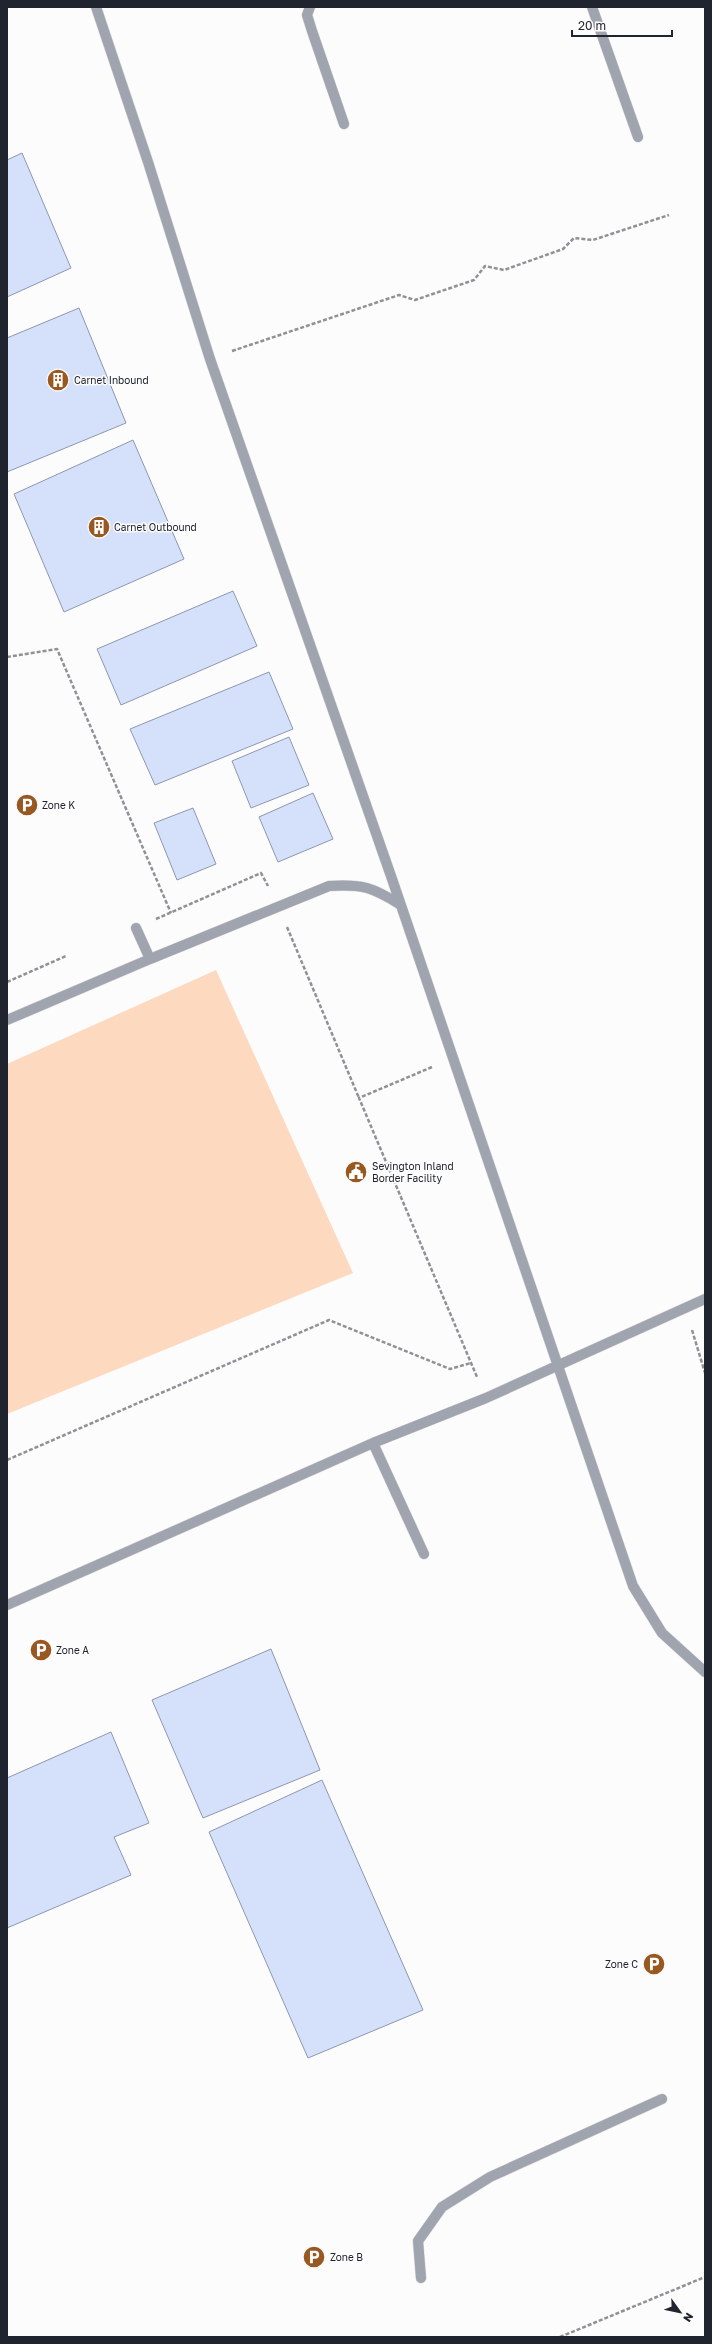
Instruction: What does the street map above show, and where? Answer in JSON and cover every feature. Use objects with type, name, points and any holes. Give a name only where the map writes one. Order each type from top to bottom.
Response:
[{"type":"lane","points":[[96,7],[148,162],[210,359],[401,905],[633,1586],[662,1633],[705,1672]]},
{"type":"lane","points":[[310,7],[307,15],[344,124]]},
{"type":"lane","points":[[592,7],[638,137]]},
{"type":"lane","points":[[7,1020],[150,959],[329,886],[355,884],[377,890],[401,905]]},
{"type":"lane","points":[[136,928],[150,959]]},
{"type":"lane","points":[[7,1605],[373,1443],[486,1398],[705,1299]]},
{"type":"lane","points":[[373,1443],[424,1554]]},
{"type":"lane","points":[[421,2278],[418,2241],[442,2207],[490,2177],[662,2099]]},
{"type":"path","points":[[210,359],[399,295],[415,300],[474,280],[485,266],[504,270],[563,249],[574,238],[592,240],[669,215]]},
{"type":"path","points":[[7,657],[56,649],[171,913]]},
{"type":"path","points":[[136,928],[261,873],[278,907],[486,1398]]},
{"type":"path","points":[[7,982],[66,956]]},
{"type":"path","points":[[359,1098],[453,1058]]},
{"type":"path","points":[[685,1307],[705,1373]]},
{"type":"path","points":[[7,1460],[329,1320],[450,1369],[471,1362]]},
{"type":"path","points":[[560,2337],[705,2277]]},
{"type":"shaded area","points":[[216,970],[353,1273],[7,1414],[7,1064]]},
{"type":"building","points":[[22,153],[71,268],[7,297],[7,160]]},
{"type":"building","name":"Carnet Inbound","points":[[79,308],[126,423],[7,472],[7,338]]},
{"type":"building","name":"Carnet Outbound","points":[[133,440],[184,559],[64,612],[14,494]]},
{"type":"building","points":[[233,591],[257,646],[121,705],[97,649]]},
{"type":"building","points":[[269,672],[293,729],[155,785],[130,729]]},
{"type":"building","points":[[289,737],[309,785],[251,808],[232,761]]},
{"type":"building","points":[[313,793],[333,839],[278,862],[259,817]]},
{"type":"building","points":[[193,808],[216,864],[177,880],[154,823]]},
{"type":"building","points":[[271,1649],[320,1770],[203,1818],[152,1700]]},
{"type":"building","points":[[111,1732],[149,1823],[114,1837],[131,1875],[7,1928],[7,1778]]},
{"type":"building","points":[[322,1780],[423,2010],[308,2058],[209,1832]]},
{"type":"place","name":"Carnet Inbound","points":[[58,380]]},
{"type":"place","name":"Carnet Outbound","points":[[99,527]]},
{"type":"place","name":"Zone K","points":[[27,805]]},
{"type":"place","name":"Sevington Inland Border Facility","points":[[356,1172]]},
{"type":"place","name":"Zone A","points":[[41,1650]]},
{"type":"place","name":"Zone C","points":[[654,1964]]},
{"type":"place","name":"Zone B","points":[[314,2257]]}]
